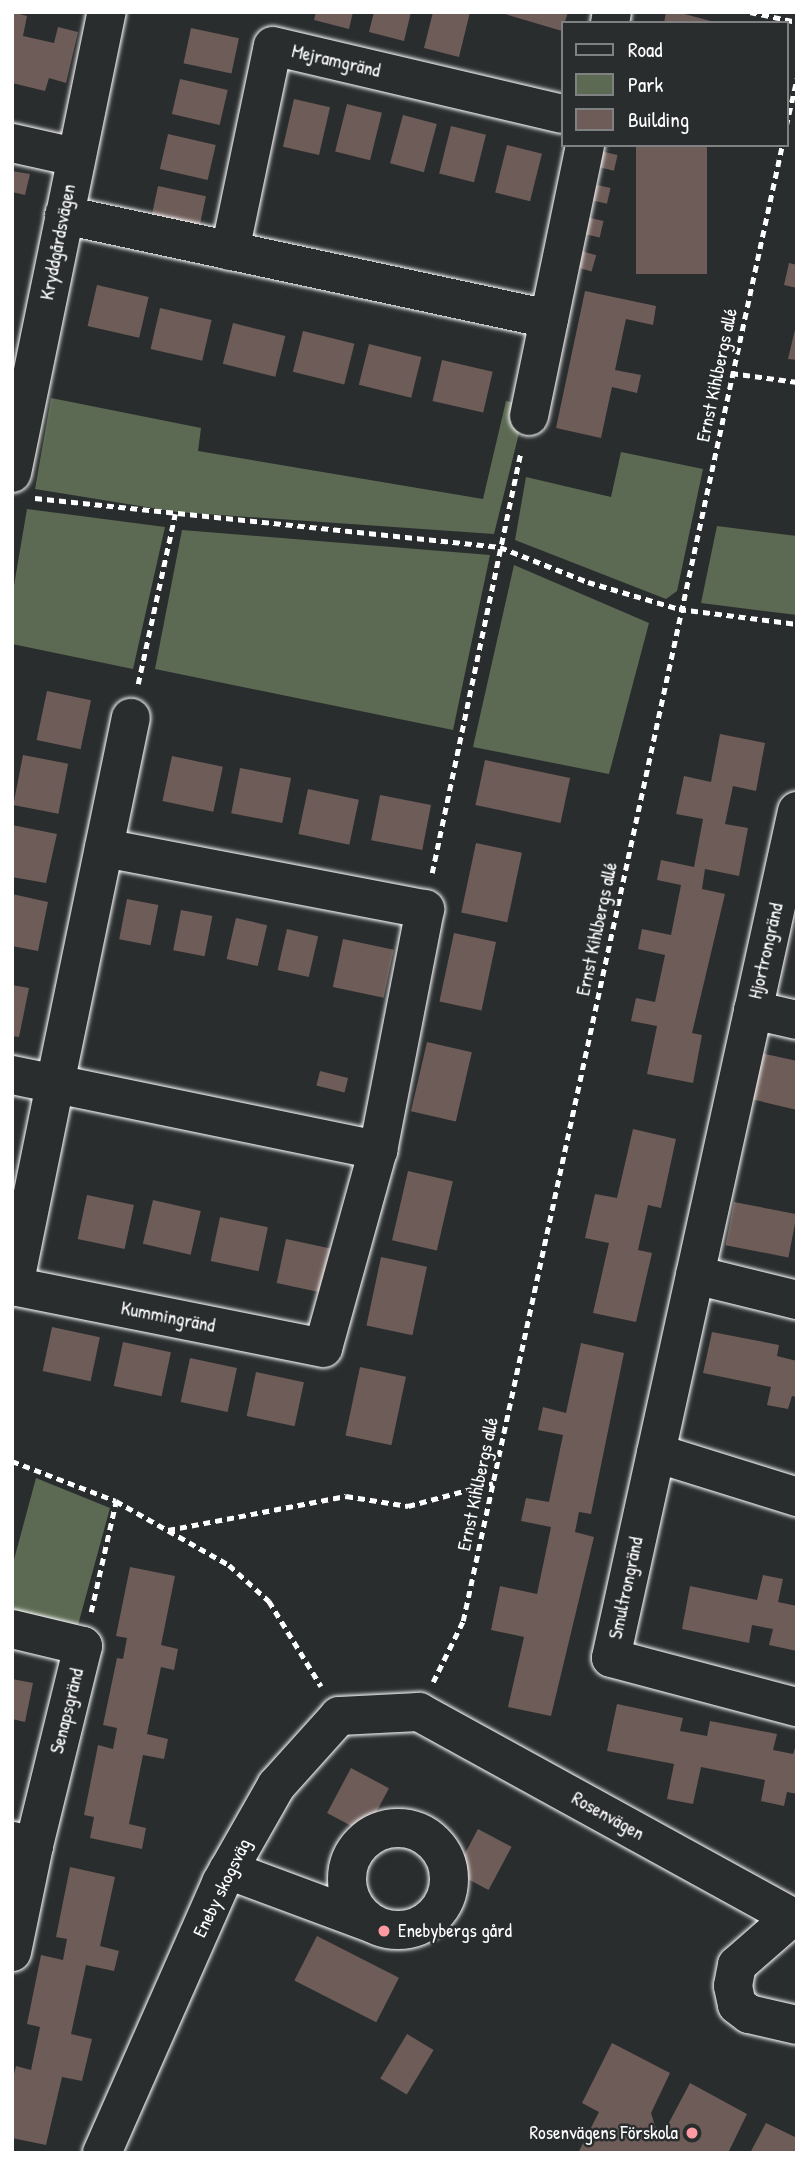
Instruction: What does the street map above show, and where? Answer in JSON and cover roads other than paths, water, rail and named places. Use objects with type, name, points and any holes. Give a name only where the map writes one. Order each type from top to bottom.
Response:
[{"type":"street","name":"Kryddgårdsvägen","points":[[19,485],[64,215],[107,12]]},
{"type":"street","name":"Mejramgränd","points":[[230,251],[273,46],[560,114]]},
{"type":"street","points":[[12,143],[75,156]]},
{"type":"street","points":[[529,416],[585,147]]},
{"type":"street","points":[[64,215],[549,319]]},
{"type":"street","name":"Kummingränd","points":[[104,848],[425,909],[377,1150],[323,1348],[13,1286],[131,718]]},
{"type":"street","name":"Hjortrongränd","points":[[729,1117],[797,811]]},
{"type":"street","name":"Hjortrongränd","points":[[753,1010],[797,1020]]},
{"type":"street","points":[[12,1075],[377,1150]]},
{"type":"street","name":"Smultrongränd","points":[[729,1117],[611,1658],[797,1707]]},
{"type":"street","points":[[695,1275],[797,1300]]},
{"type":"street","points":[[656,1453],[797,1497]]},
{"type":"street","name":"Senapsgränd","points":[[12,1629],[83,1646],[23,1844],[12,1952]]},
{"type":"street","name":"Rosenvägen","points":[[339,1716],[419,1712],[794,1919]]},
{"type":"street","name":"Eneby skogsväg","points":[[102,2153],[228,1870],[276,1786],[339,1716]]},
{"type":"street","points":[[228,1870],[373,1924]]},
{"type":"street","points":[[794,1919],[737,1965],[733,1986],[737,2005],[749,2014],[797,2025]]},
{"type":"place","name":"Enebybergs gård","points":[[384,1931]]},
{"type":"place","name":"Rosenvägens Förskola","points":[[692,2133]]}]
